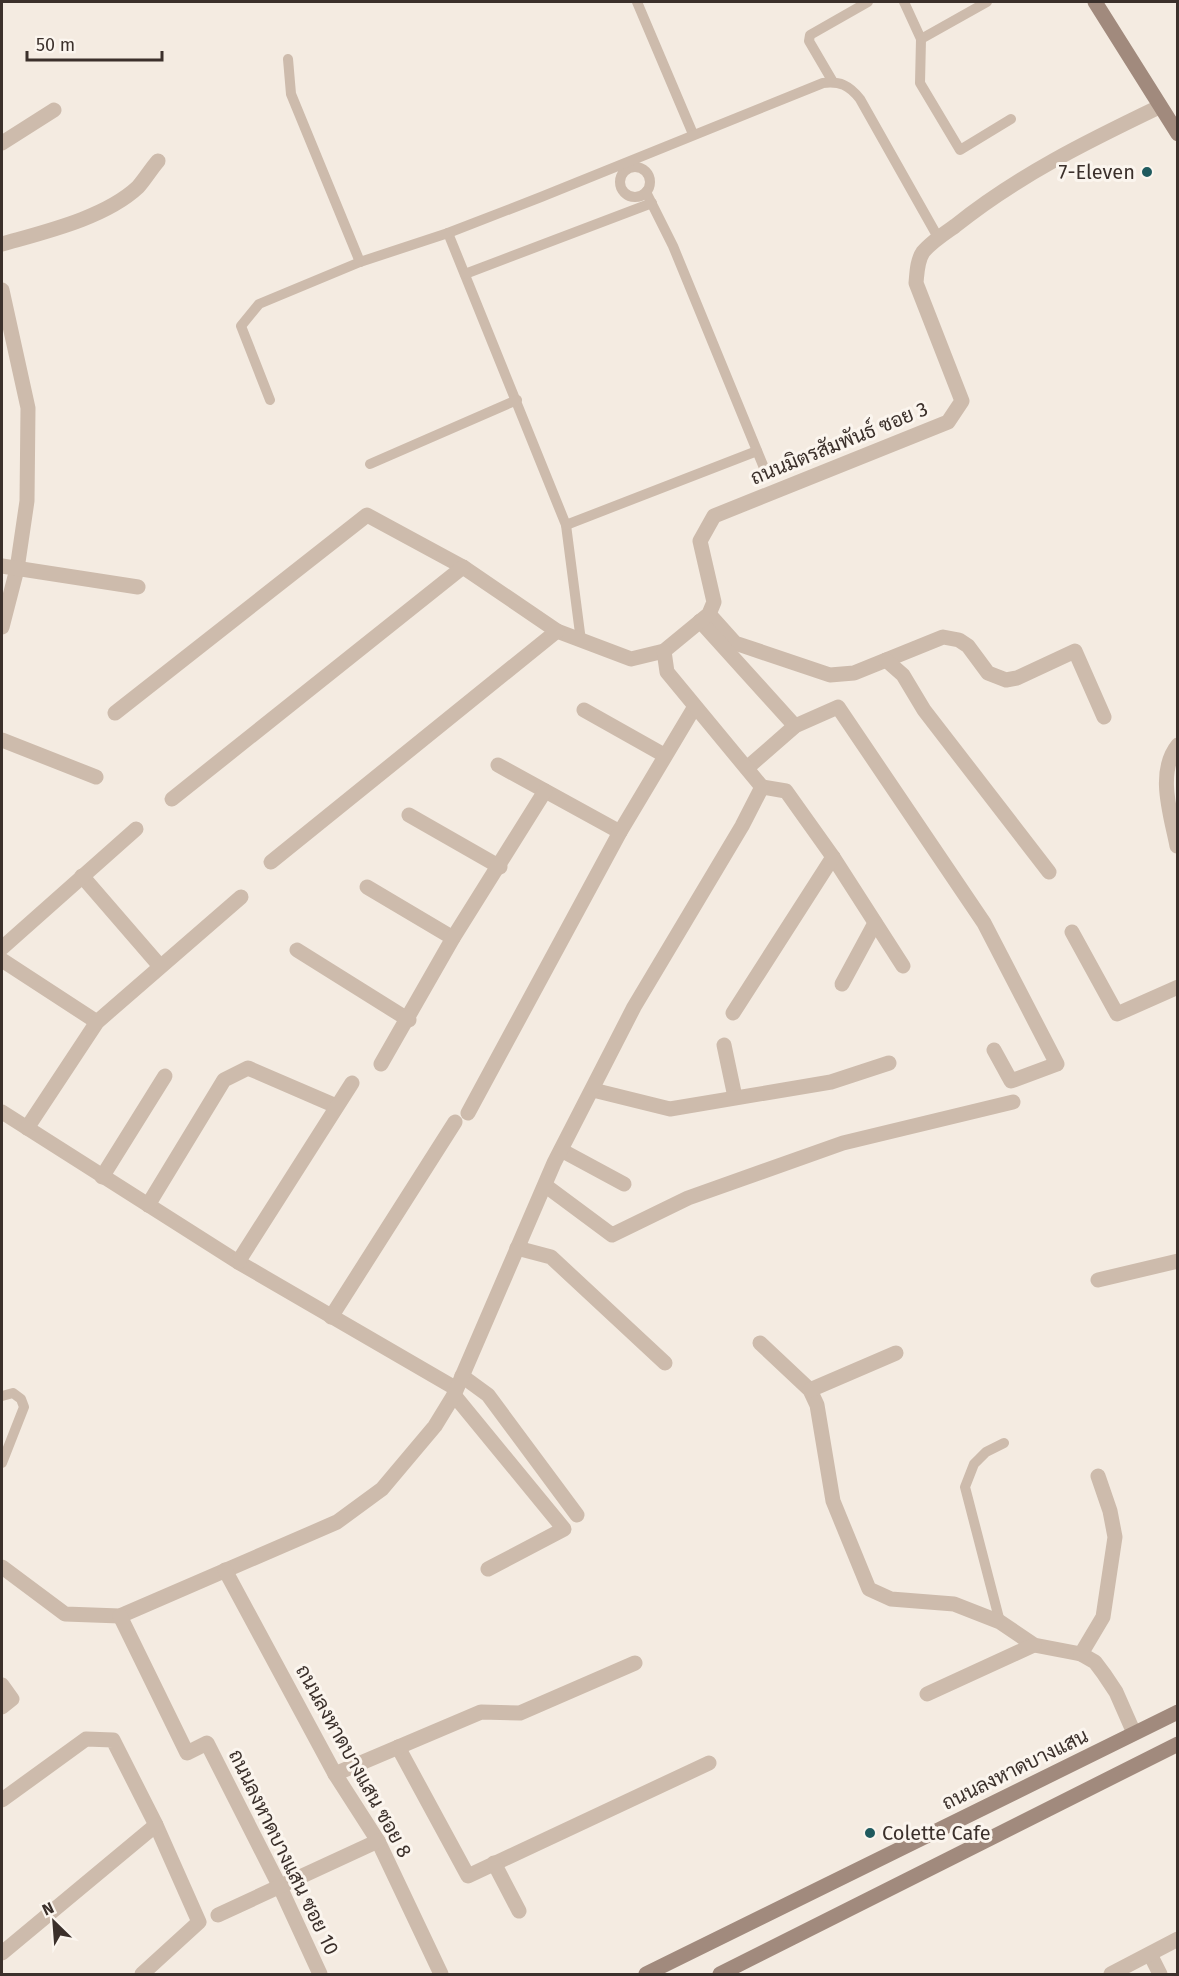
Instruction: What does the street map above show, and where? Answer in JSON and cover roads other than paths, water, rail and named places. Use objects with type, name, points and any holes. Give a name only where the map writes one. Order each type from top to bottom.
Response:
[{"type":"main road","points":[[1095,2],[1178,134]]},
{"type":"main road","name":"ถนนลงหาดบางแสน","points":[[646,1974],[1178,1712]]},
{"type":"main road","points":[[720,1974],[1178,1744]]},
{"type":"street","name":"ถนนมิตรสัมพันธ์ ซอย 3","points":[[705,617],[714,602],[700,541],[714,516],[948,422],[962,401],[952,370],[916,283],[917,267],[923,252],[969,214],[1057,159],[1159,107]]},
{"type":"street","points":[[2,143],[54,110]]},
{"type":"street","points":[[2,244],[59,228],[113,204],[138,187],[158,161]]},
{"type":"street","points":[[2,290],[28,408],[27,501],[17,569],[2,627]]},
{"type":"street","points":[[115,713],[367,515],[462,567],[557,631],[631,659],[664,651],[705,617]]},
{"type":"street","points":[[2,566],[138,587]]},
{"type":"street","points":[[172,800],[462,567]]},
{"type":"street","points":[[705,617],[735,643],[817,672],[843,675],[934,640],[951,638],[968,646],[988,673],[1006,680],[1017,678],[1075,651],[1104,717]]},
{"type":"street","points":[[705,617],[795,726]]},
{"type":"street","points":[[272,862],[557,631]]},
{"type":"street","points":[[664,651],[667,672],[694,708],[762,787],[786,791],[833,857],[903,966]]},
{"type":"street","points":[[886,660],[903,675],[924,710],[1049,872]]},
{"type":"street","points":[[747,768],[795,726],[838,707],[984,922],[1057,1064],[1011,1081],[994,1050]]},
{"type":"street","points":[[468,1113],[620,832],[694,708]]},
{"type":"street","points":[[584,710],[664,755]]},
{"type":"street","points":[[2,740],[96,777]]},
{"type":"street","points":[[1177,846],[1168,797],[1167,772],[1173,751],[1178,745]]},
{"type":"street","points":[[498,765],[620,832]]},
{"type":"street","points":[[2,1567],[65,1614],[120,1616],[337,1521],[382,1489],[435,1426],[457,1387],[561,1150],[634,1007],[742,826],[762,787]]},
{"type":"street","points":[[381,1064],[409,1020],[453,938],[500,867],[545,791]]},
{"type":"street","points":[[409,815],[500,867]]},
{"type":"street","points":[[2,948],[136,829]]},
{"type":"street","points":[[733,1013],[833,857]]},
{"type":"street","points":[[82,876],[159,965]]},
{"type":"street","points":[[367,887],[453,938]]},
{"type":"street","points":[[27,1128],[97,1022],[159,965],[241,897]]},
{"type":"street","points":[[842,984],[875,923]]},
{"type":"street","points":[[1072,932],[1117,1014],[1178,987]]},
{"type":"street","points":[[297,950],[409,1020]]},
{"type":"street","points":[[2,960],[97,1022]]},
{"type":"street","points":[[724,1045],[735,1097]]},
{"type":"street","points":[[593,1089],[670,1109],[831,1082],[889,1063]]},
{"type":"street","points":[[148,1205],[224,1080],[248,1068],[336,1106]]},
{"type":"street","points":[[102,1177],[165,1076]]},
{"type":"street","points":[[238,1262],[352,1083]]},
{"type":"street","points":[[546,1186],[612,1235],[688,1198],[843,1143],[1013,1102]]},
{"type":"street","points":[[2,1112],[238,1262],[331,1317],[457,1387],[488,1395],[577,1515]]},
{"type":"street","points":[[331,1317],[455,1122]]},
{"type":"street","points":[[561,1150],[624,1184]]},
{"type":"street","points":[[517,1248],[551,1257],[665,1363]]},
{"type":"street","points":[[1098,1280],[1178,1261]]},
{"type":"street","points":[[759,1343],[810,1390],[817,1405],[833,1501],[869,1589],[891,1599],[954,1604],[1000,1622],[1034,1646],[1081,1654],[1095,1662],[1104,1674],[1116,1692],[1134,1733]]},
{"type":"street","points":[[810,1390],[896,1353]]},
{"type":"street","points":[[457,1387],[564,1529],[488,1569]]},
{"type":"street","points":[[1081,1654],[1103,1617],[1115,1538],[1110,1511],[1098,1476]]},
{"type":"street","name":"ถนนลงหาดบางแสน ซอย 8","points":[[225,1570],[335,1774],[378,1841],[441,1974]]},
{"type":"street","name":"ถนนลงหาดบางแสน ซอย 10","points":[[120,1616],[187,1753],[207,1743],[280,1887],[320,1974]]},
{"type":"street","points":[[927,1694],[1034,1646]]},
{"type":"street","points":[[335,1774],[481,1712],[520,1713],[635,1663]]},
{"type":"street","points":[[2,1685],[12,1700],[2,1707]]},
{"type":"street","points":[[2,1800],[86,1739],[113,1740],[156,1826],[199,1923],[142,1974]]},
{"type":"street","points":[[398,1747],[468,1876],[709,1763]]},
{"type":"street","points":[[2,1953],[156,1826]]},
{"type":"street","points":[[218,1915],[378,1841]]},
{"type":"street","points":[[494,1863],[519,1911]]},
{"type":"street","points":[[1111,1974],[1178,1940]]},
{"type":"street","points":[[1150,1954],[1160,1974]]},
{"type":"lane","points":[[637,2],[693,134]]},
{"type":"lane","points":[[833,82],[809,41],[810,35],[868,2]]},
{"type":"lane","points":[[904,2],[921,39],[920,82],[960,150],[1011,119]]},
{"type":"lane","points":[[921,39],[987,2]]},
{"type":"lane","points":[[288,59],[291,94],[360,262]]},
{"type":"lane","points":[[270,400],[241,326],[259,304],[360,262],[448,233],[823,83],[833,82],[850,87],[860,99],[939,239]]},
{"type":"lane","points":[[643,169],[648,153]]},
{"type":"lane","points":[[646,192],[638,197],[628,196],[621,189],[620,182],[628,168],[643,169],[649,177],[646,192],[673,246],[767,475]]},
{"type":"lane","points":[[607,170],[620,182]]},
{"type":"lane","points":[[465,274],[652,203]]},
{"type":"lane","points":[[448,233],[566,525],[582,641]]},
{"type":"lane","points":[[370,464],[517,400]]},
{"type":"lane","points":[[566,525],[757,451]]},
{"type":"lane","points":[[2,1396],[13,1393],[21,1399],[24,1407],[2,1463]]},
{"type":"lane","points":[[1000,1622],[965,1487],[974,1464],[986,1452],[1004,1443]]},
{"type":"place","name":"7-Eleven","points":[[1147,172]]},
{"type":"place","name":"Colette Cafe","points":[[870,1833]]}]
